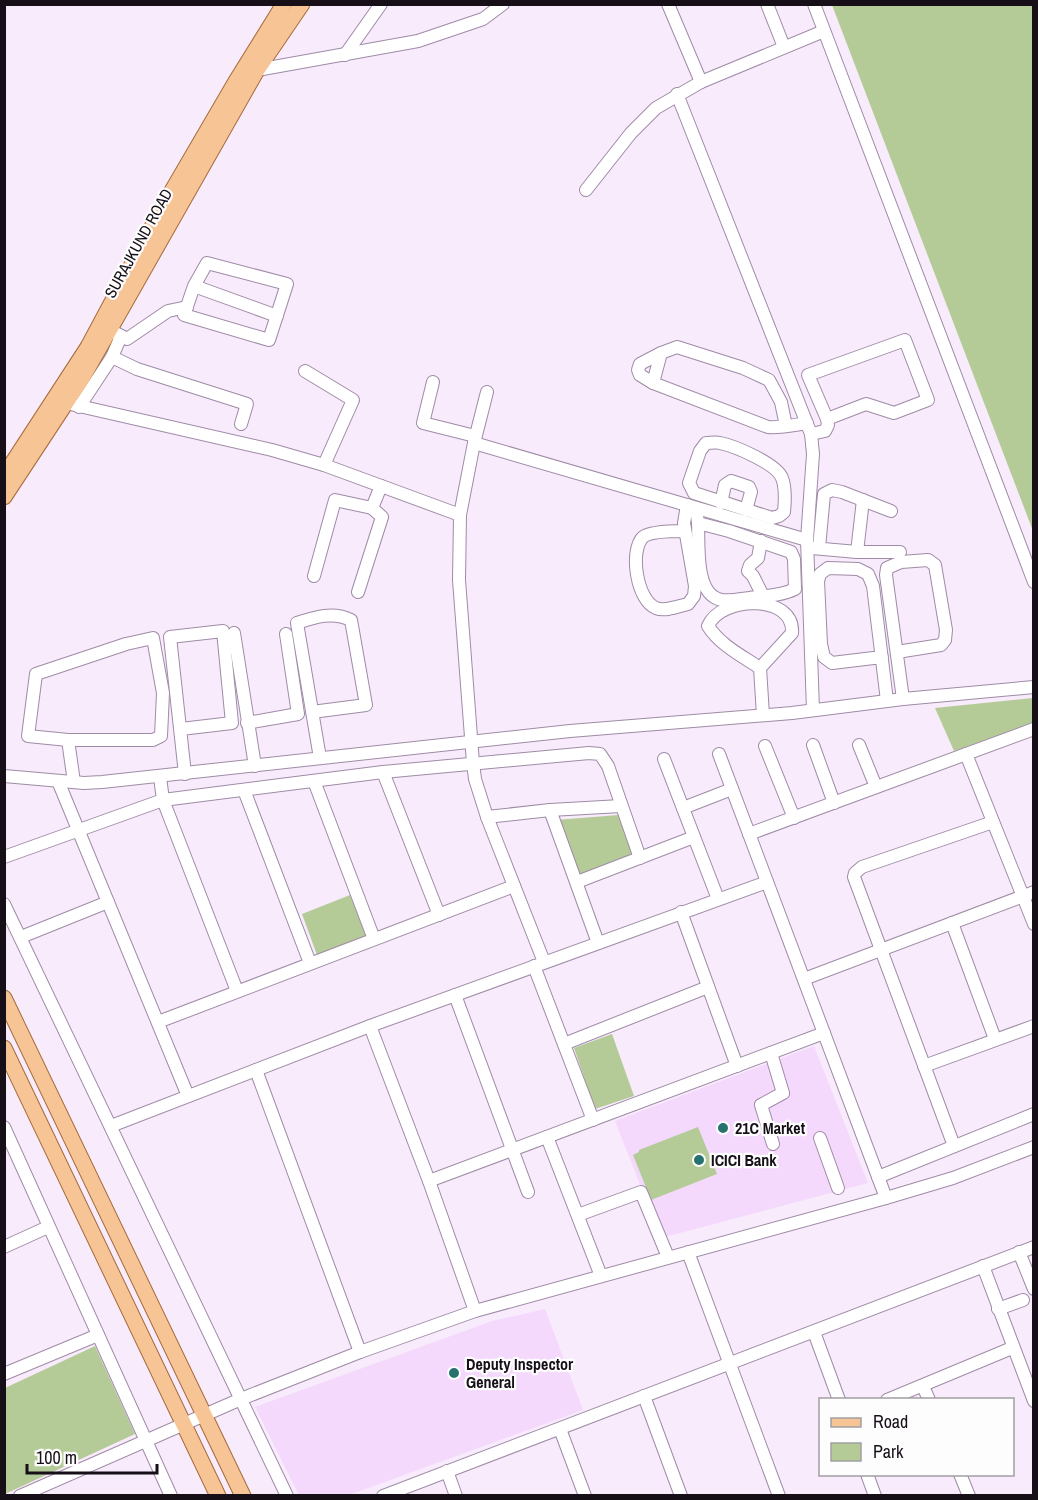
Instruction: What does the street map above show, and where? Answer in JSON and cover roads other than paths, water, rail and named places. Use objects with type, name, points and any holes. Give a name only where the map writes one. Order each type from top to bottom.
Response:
[{"type":"main road","name":"SURAJKUND ROAD","points":[[4,476],[88,347],[165,203],[284,4]]},
{"type":"main road","name":"SURAJKUND ROAD","points":[[4,497],[72,405],[116,333],[257,70],[302,4]]},
{"type":"main road","points":[[4,998],[243,1496]]},
{"type":"main road","points":[[4,1048],[218,1496]]},
{"type":"street","points":[[345,55],[381,4]]},
{"type":"street","points":[[257,70],[418,41],[483,19],[503,4]]},
{"type":"street","points":[[668,4],[701,82]]},
{"type":"street","points":[[767,4],[784,46]]},
{"type":"street","points":[[814,4],[1034,582]]},
{"type":"street","points":[[586,190],[630,133],[656,108],[701,82],[824,31]]},
{"type":"street","points":[[677,94],[809,429],[813,454],[811,545],[813,710]]},
{"type":"street","points":[[207,263],[287,284],[268,340],[184,315],[187,307],[194,286],[207,263]]},
{"type":"street","points":[[194,286],[277,316]]},
{"type":"street","points":[[187,307],[168,311],[127,339],[116,333],[112,357],[72,405],[272,450],[324,465],[460,515]]},
{"type":"street","points":[[786,426],[781,402],[769,380],[743,368],[677,346],[640,364],[638,370],[640,375],[653,383],[763,425],[825,431],[828,425],[827,419],[808,375],[905,340],[928,400],[894,413],[866,404],[827,419]]},
{"type":"street","points":[[653,383],[661,353]]},
{"type":"street","points":[[112,357],[137,369],[247,404],[241,424]]},
{"type":"street","points":[[305,371],[352,400],[324,465]]},
{"type":"street","points":[[433,382],[423,423],[692,506],[738,512],[772,518],[784,512],[782,478],[776,468],[767,462],[720,443],[706,443],[700,451],[689,483],[694,494],[722,503],[738,512],[811,545],[857,552],[900,552]]},
{"type":"street","points":[[487,392],[460,515],[459,580],[475,779],[514,886],[564,1044],[593,1120]]},
{"type":"street","points":[[722,503],[725,486],[731,481],[749,487],[751,492],[738,512]]},
{"type":"street","points":[[372,508],[381,486]]},
{"type":"street","points":[[811,545],[824,494],[832,490],[891,511]]},
{"type":"street","points":[[314,576],[335,500],[372,508],[382,517],[358,592]]},
{"type":"street","points":[[857,552],[862,500]]},
{"type":"street","points":[[692,506],[698,523],[701,577],[710,594],[717,599],[732,600],[786,593],[795,589],[794,560],[791,552],[698,523]]},
{"type":"street","points":[[685,531],[648,534],[642,538],[635,558],[643,594],[651,605],[658,609],[688,604],[694,596],[695,586],[684,524],[692,506]]},
{"type":"street","points":[[761,541],[758,558],[747,568],[764,596]]},
{"type":"street","points":[[897,652],[941,645],[945,640],[946,630],[935,565],[928,560],[901,562],[887,568],[886,575],[903,699]]},
{"type":"street","points":[[882,657],[832,663],[824,657],[821,644],[818,581],[820,574],[828,568],[858,569],[868,574],[873,586],[882,657],[887,701]]},
{"type":"street","points":[[760,668],[722,643],[708,626],[711,620],[727,607],[765,604],[779,609],[789,618],[793,626],[792,633],[760,668],[763,715]]},
{"type":"street","points":[[312,712],[366,705],[351,620],[341,615],[318,617],[297,623],[310,666],[312,712],[320,758]]},
{"type":"street","points":[[181,729],[232,723],[223,632],[170,637],[185,774]]},
{"type":"street","points":[[234,633],[255,766]]},
{"type":"street","points":[[248,723],[298,714],[286,634]]},
{"type":"street","points":[[153,638],[163,693],[161,736],[153,740],[68,740],[28,736],[36,674],[126,644],[153,638]]},
{"type":"street","points":[[4,776],[74,782],[160,777],[472,741],[763,715],[1034,687]]},
{"type":"street","points":[[749,834],[1034,729]]},
{"type":"street","points":[[68,740],[74,782]]},
{"type":"street","points":[[813,745],[834,803]]},
{"type":"street","points":[[859,745],[876,787]]},
{"type":"street","points":[[765,746],[794,818]]},
{"type":"street","points":[[4,857],[164,800],[383,772],[589,753],[600,754],[608,766],[640,858]]},
{"type":"street","points":[[719,754],[886,1198]]},
{"type":"street","points":[[966,754],[993,822],[1028,894],[1034,924]]},
{"type":"street","points":[[664,759],[718,899]]},
{"type":"street","points":[[383,772],[439,915]]},
{"type":"street","points":[[160,777],[164,800],[237,991]]},
{"type":"street","points":[[58,781],[188,1096]]},
{"type":"street","points":[[314,781],[374,939]]},
{"type":"street","points":[[683,808],[732,789]]},
{"type":"street","points":[[244,790],[310,963]]},
{"type":"street","points":[[487,817],[550,810],[621,806]]},
{"type":"street","points":[[550,810],[598,943]]},
{"type":"street","points":[[954,1146],[854,880],[855,873],[872,864],[993,822]]},
{"type":"street","points":[[577,882],[694,837]]},
{"type":"street","points":[[111,1126],[370,1026],[767,882]]},
{"type":"street","points":[[158,1022],[514,886]]},
{"type":"street","points":[[804,980],[1028,894]]},
{"type":"street","points":[[21,937],[108,902]]},
{"type":"street","points":[[4,904],[287,1496]]},
{"type":"street","points":[[681,912],[737,1066]]},
{"type":"street","points":[[952,923],[995,1040]]},
{"type":"street","points":[[564,1044],[708,987]]},
{"type":"street","points":[[455,995],[528,1192]]},
{"type":"street","points":[[370,1026],[475,1311]]},
{"type":"street","points":[[924,1066],[1034,1026]]},
{"type":"street","points":[[429,1181],[824,1033]]},
{"type":"street","points":[[771,1053],[783,1094],[761,1105],[773,1143]]},
{"type":"street","points":[[256,1070],[360,1352]]},
{"type":"street","points":[[878,1177],[1034,1114]]},
{"type":"street","points":[[4,1127],[171,1496]]},
{"type":"street","points":[[547,1137],[601,1276]]},
{"type":"street","points":[[820,1138],[838,1188]]},
{"type":"street","points":[[20,1496],[43,1491],[203,1414],[360,1352],[475,1311],[886,1198],[953,1178],[1034,1147]]},
{"type":"street","points":[[578,1215],[641,1192],[668,1257]]},
{"type":"street","points":[[4,1247],[48,1227]]},
{"type":"street","points":[[383,1496],[1034,1247]]},
{"type":"street","points":[[688,1252],[779,1496]]},
{"type":"street","points":[[1019,1252],[1034,1289]]},
{"type":"street","points":[[983,1266],[1012,1348],[1034,1401]]},
{"type":"street","points":[[998,1309],[1023,1300]]},
{"type":"street","points":[[814,1332],[838,1398]]},
{"type":"street","points":[[4,1374],[98,1335]]},
{"type":"street","points":[[892,1398],[1012,1348]]},
{"type":"street","points":[[923,1386],[928,1398]]},
{"type":"street","points":[[644,1396],[681,1496]]},
{"type":"street","points":[[560,1429],[585,1496]]},
{"type":"street","points":[[447,1471],[456,1496]]},
{"type":"street","points":[[868,1476],[875,1496]]},
{"type":"street","points":[[961,1476],[969,1496]]},
{"type":"place","name":"21C Market","points":[[723,1128]]},
{"type":"place","name":"ICICI Bank","points":[[699,1160]]},
{"type":"place","name":"Deputy Inspector General","points":[[454,1373]]}]
